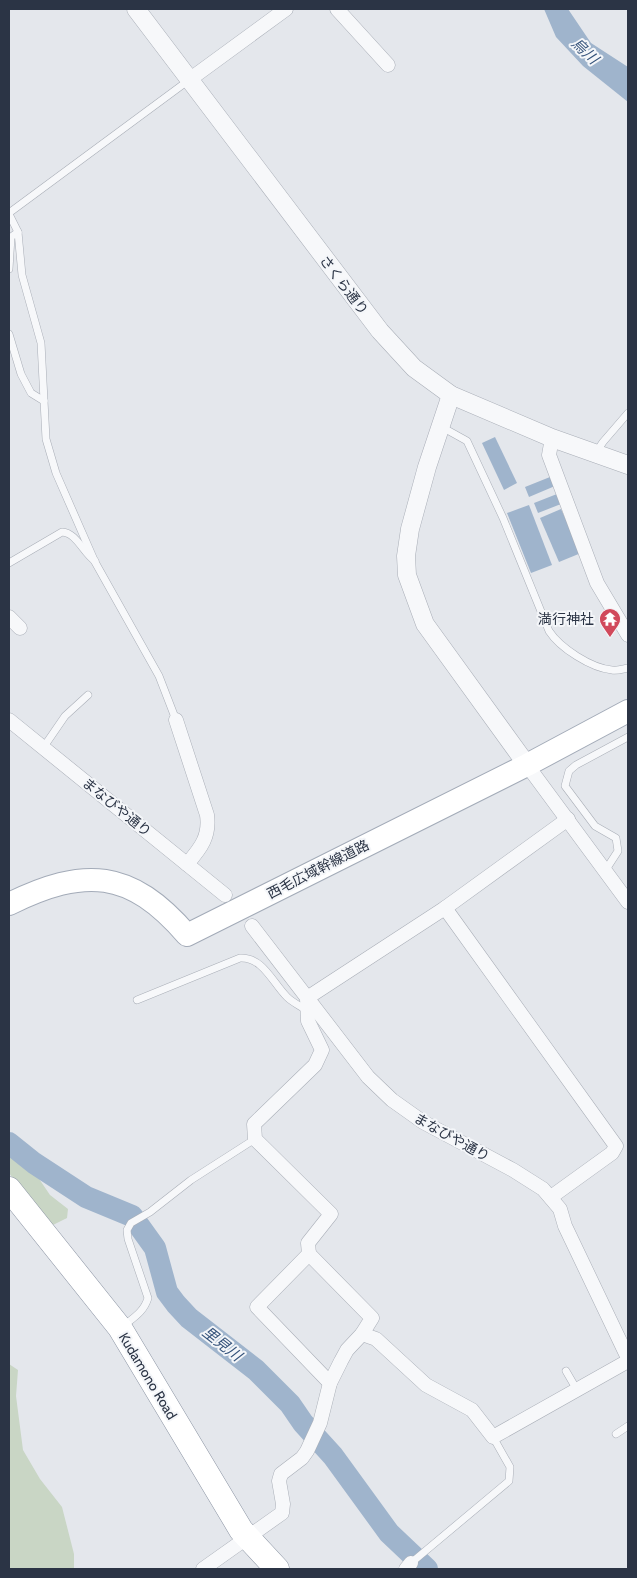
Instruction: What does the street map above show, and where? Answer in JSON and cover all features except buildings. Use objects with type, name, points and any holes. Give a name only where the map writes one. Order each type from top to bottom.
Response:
[{"type":"highway","name":"Kudamono Road","points":[[9,1189],[120,1328],[241,1530],[277,1569]]},
{"type":"main road","name":"西毛広域幹線道路","points":[[9,904],[38,890],[69,882],[95,879],[117,882],[149,899],[172,917],[187,935],[527,765],[628,712]]},
{"type":"street","name":"さくら通り","points":[[136,9],[380,331],[414,368],[451,395],[552,438],[628,465]]},
{"type":"street","points":[[189,80],[286,9]]},
{"type":"street","points":[[337,9],[388,65]]},
{"type":"street","points":[[451,395],[440,426],[410,530],[406,556],[411,590],[425,624],[628,902]]},
{"type":"street","points":[[552,438],[550,455],[597,583],[628,635]]},
{"type":"street","points":[[9,617],[20,628]]},
{"type":"street","name":"まなびや通り","points":[[9,720],[225,894]]},
{"type":"street","points":[[176,720],[207,815],[208,828],[206,838],[187,864]]},
{"type":"street","points":[[203,1569],[282,1513],[284,1504],[278,1481],[281,1474],[302,1458],[320,1423],[330,1383],[347,1350],[362,1334],[372,1318],[309,1254],[308,1243],[331,1214],[255,1139],[254,1124],[315,1065],[320,1056],[322,1050],[308,1021],[307,1004],[568,819]]},
{"type":"street","points":[[445,908],[616,1146],[612,1153],[551,1197]]},
{"type":"street","name":"まなびや通り","points":[[252,926],[307,1004],[368,1076],[392,1100],[423,1122],[527,1178],[551,1197],[560,1209],[565,1226],[628,1359]]},
{"type":"street","points":[[309,1254],[257,1307],[330,1383]]},
{"type":"street","points":[[362,1334],[376,1340],[426,1385],[472,1410],[493,1437],[578,1391],[628,1359]]},
{"type":"lane","points":[[176,720],[159,676],[96,562],[56,474],[46,439],[41,343],[22,275],[18,232],[9,214],[189,80]]},
{"type":"lane","points":[[9,269],[11,237],[18,232]]},
{"type":"lane","points":[[9,334],[21,374],[31,392],[44,402]]},
{"type":"lane","points":[[595,454],[628,414]]},
{"type":"lane","points":[[440,426],[467,441],[502,518],[549,631],[557,642],[597,665],[613,671],[628,668]]},
{"type":"lane","points":[[9,563],[62,532],[72,535],[88,556],[96,562]]},
{"type":"lane","points":[[43,748],[65,716],[88,695]]},
{"type":"lane","points":[[604,871],[618,851],[616,838],[595,826],[565,786],[569,771],[628,737]]},
{"type":"lane","points":[[137,1000],[240,958],[247,958],[260,964],[288,998],[307,1004]]},
{"type":"lane","points":[[120,1328],[140,1313],[146,1306],[148,1298],[128,1239],[128,1226],[255,1139]]},
{"type":"lane","points":[[566,1371],[578,1391]]},
{"type":"lane","points":[[616,1434],[628,1426]]},
{"type":"lane","points":[[412,1563],[509,1481],[510,1467],[493,1437]]},
{"type":"green space","points":[[9,1147],[27,1161],[50,1195],[68,1209],[67,1218],[53,1225],[41,1217],[9,1173]]},
{"type":"green space","points":[[9,1364],[18,1370],[16,1396],[23,1450],[40,1479],[62,1507],[74,1554],[74,1569],[9,1569]]},
{"type":"water","name":"烏川","points":[[544,9],[568,9],[591,43],[628,67],[628,102],[583,66],[556,37]]},
{"type":"water","points":[[495,437],[517,483],[504,490],[482,443]]},
{"type":"water","points":[[550,477],[555,486],[529,497],[525,487]]},
{"type":"water","points":[[557,494],[561,504],[538,513],[534,503]]},
{"type":"water","points":[[529,505],[552,565],[531,573],[507,513]]},
{"type":"water","points":[[561,509],[581,553],[559,562],[540,518]]},
{"type":"waterway","name":"里見川","points":[[9,1143],[34,1163],[86,1197],[132,1216],[155,1248],[167,1292],[176,1304],[189,1318],[256,1370],[290,1404],[303,1423],[333,1456],[389,1533],[427,1569]]},
{"type":"place","name":"満行神社","points":[[610,638]]}]
